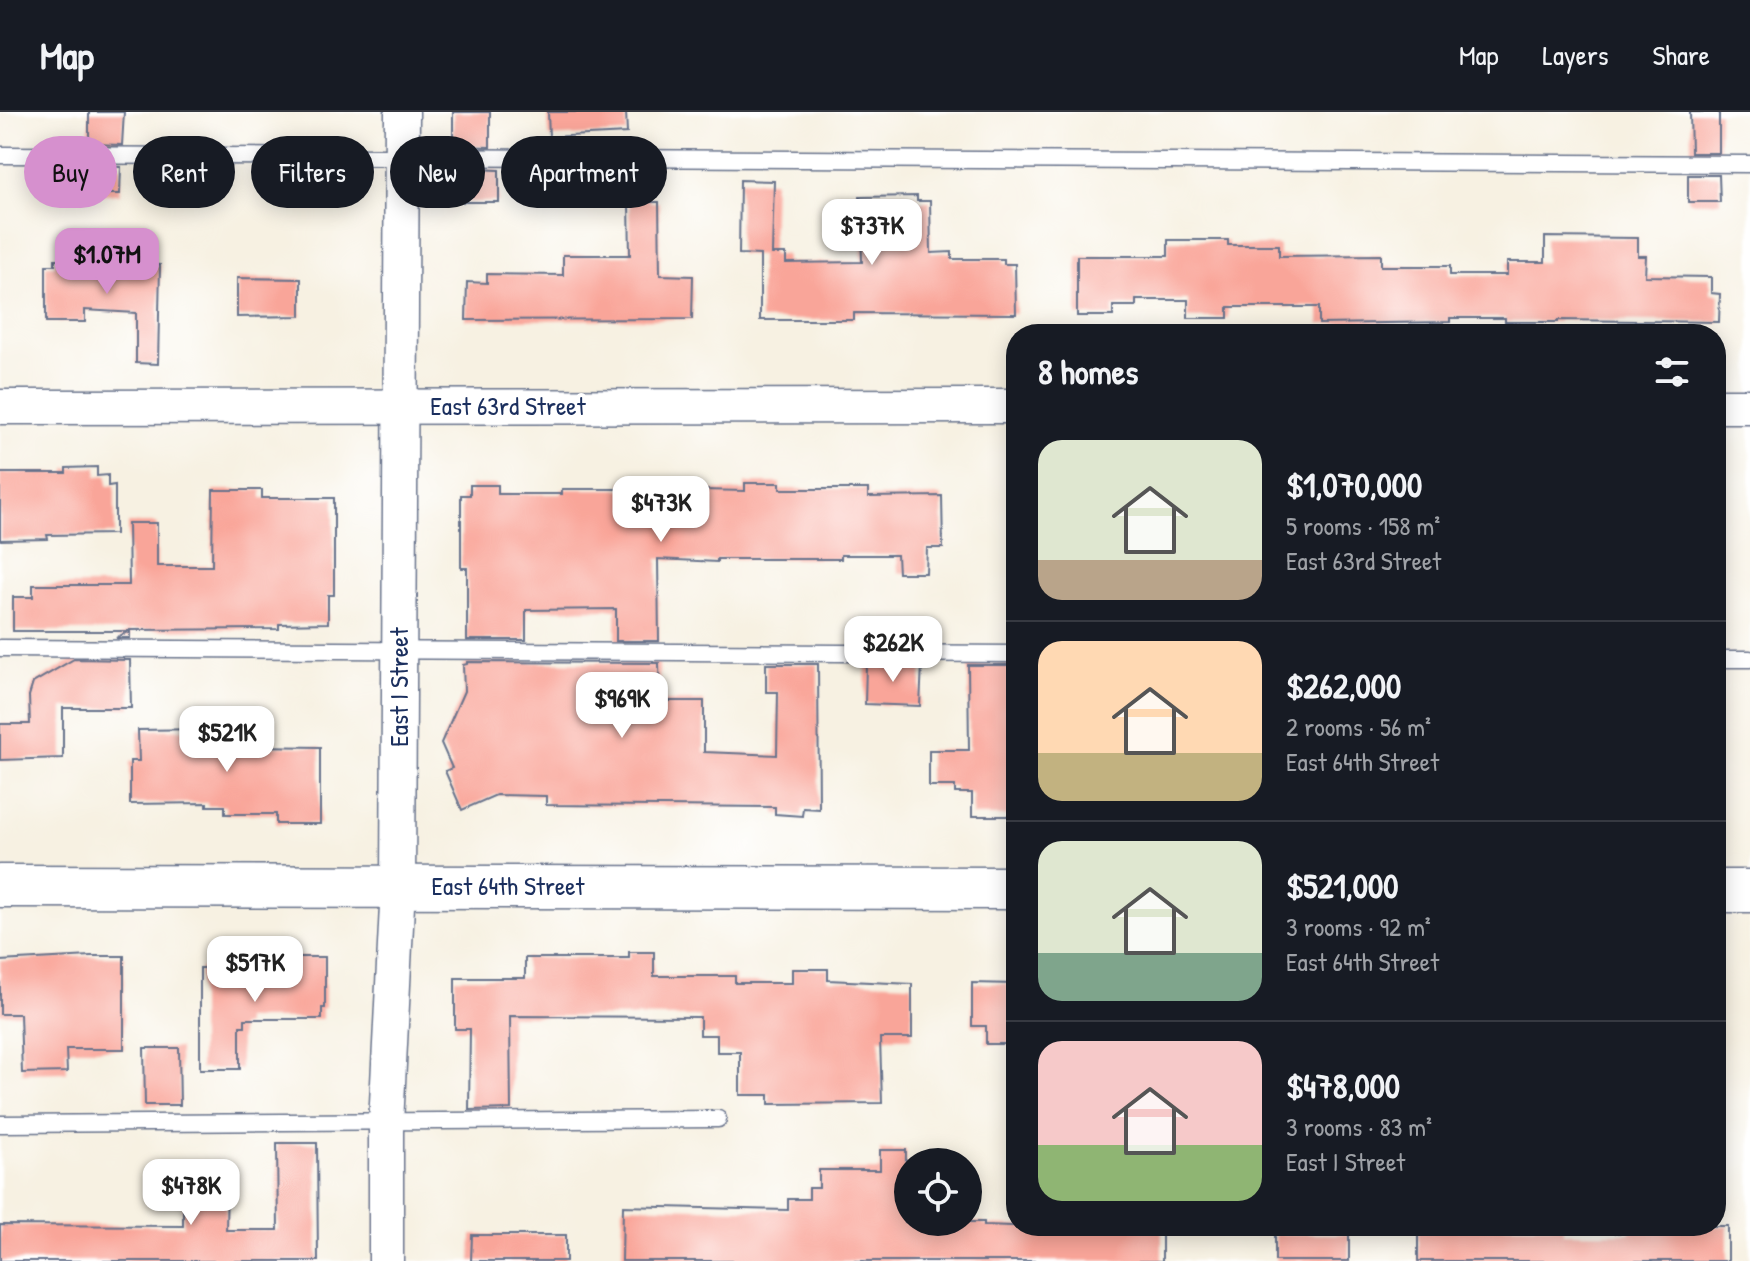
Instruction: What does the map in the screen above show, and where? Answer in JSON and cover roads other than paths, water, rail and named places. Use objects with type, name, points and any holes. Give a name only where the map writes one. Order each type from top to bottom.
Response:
[{"type":"street","name":"East I Street","points":[[402,112],[402,136]]},
{"type":"street","name":"East I Street","points":[[386,1261],[386,1123],[398,886],[402,208]]},
{"type":"street","name":"East 63rd Street","points":[[0,407],[1006,406]]},
{"type":"street","points":[[1726,406],[1750,406]]},
{"type":"street","name":"East 64th Street","points":[[0,886],[1006,888]]},
{"type":"street","points":[[1726,891],[1750,891]]},
{"type":"lane","points":[[0,155],[390,157]]},
{"type":"lane","points":[[485,157],[1750,164]]},
{"type":"lane","points":[[0,648],[1006,654]]},
{"type":"lane","points":[[1726,659],[1750,659]]},
{"type":"lane","points":[[0,1124],[718,1119]]}]
